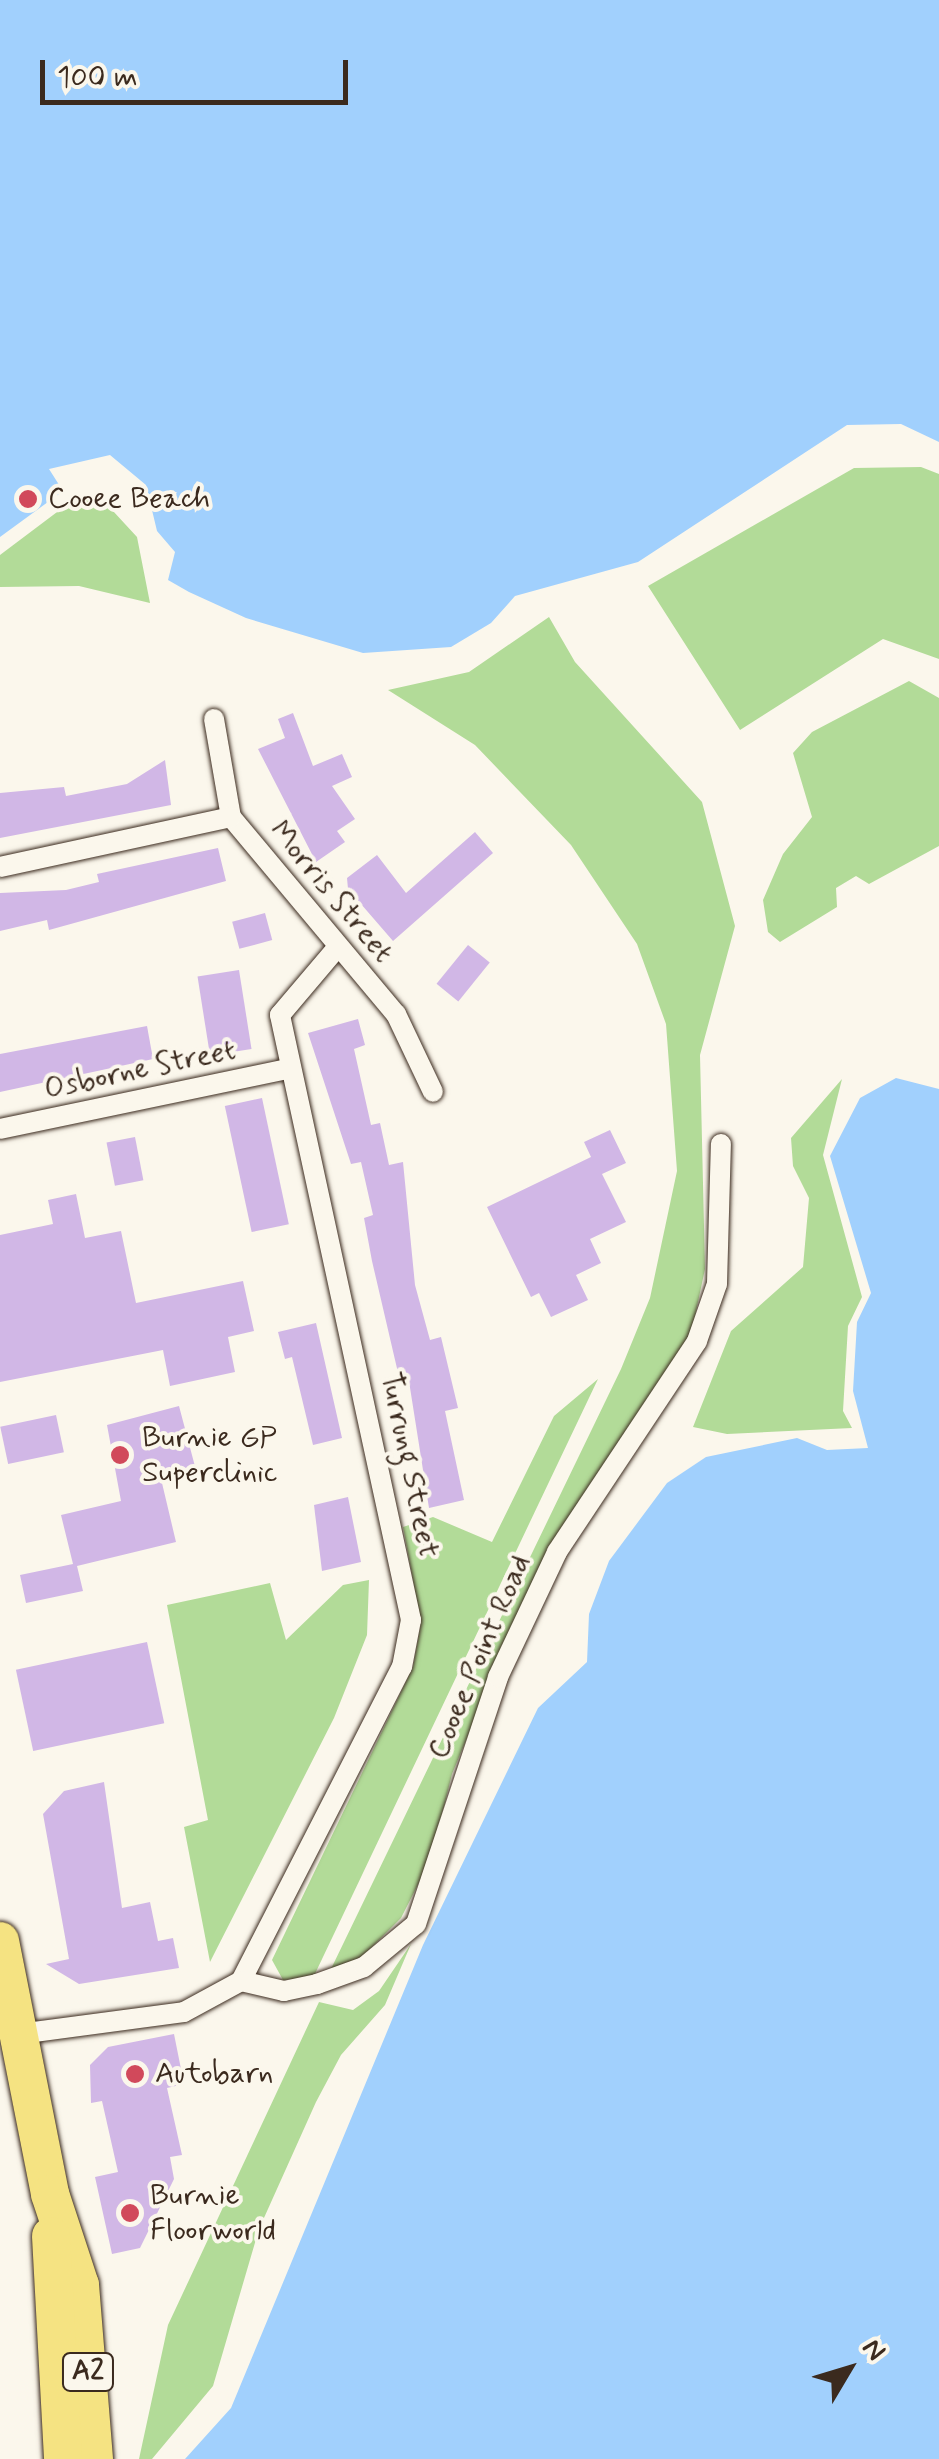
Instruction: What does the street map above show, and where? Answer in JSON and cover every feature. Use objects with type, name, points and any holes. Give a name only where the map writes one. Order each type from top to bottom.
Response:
[{"type":"highway","name":"A2","points":[[0,1941],[50,2194],[80,2285],[94,2459]]},
{"type":"highway","name":"A2","points":[[50,2194],[62,2459]]},
{"type":"street","name":"Morris Street","points":[[214,719],[231,817],[336,949],[396,1014],[433,1092]]},
{"type":"street","points":[[0,867],[231,817]]},
{"type":"street","name":"Turrung Street","points":[[241,1982],[402,1667],[411,1620],[280,1015],[336,949]]},
{"type":"street","name":"Osborne Street","points":[[0,1129],[291,1068]]},
{"type":"street","name":"Cooee Point Road","points":[[241,1982],[284,1991],[318,1984],[364,1967],[416,1924],[494,1690],[557,1552],[697,1341],[717,1284],[721,1144]]},
{"type":"street","points":[[19,2034],[184,2012],[241,1982]]},
{"type":"green space","points":[[921,467],[939,474],[939,659],[883,639],[740,730],[648,586],[854,468]]},
{"type":"green space","points":[[81,494],[113,511],[137,537],[150,603],[79,586],[0,587],[0,555]]},
{"type":"green space","points":[[549,617],[575,662],[702,802],[735,926],[700,1055],[705,1269],[692,1330],[514,1625],[452,1774],[431,1859],[401,1918],[360,1959],[330,1971],[621,1369],[650,1298],[677,1171],[666,1024],[637,944],[571,845],[475,745],[388,690],[469,672]]},
{"type":"green space","points":[[909,681],[939,698],[939,846],[869,884],[856,876],[836,888],[837,907],[780,942],[768,932],[763,900],[783,854],[812,817],[793,753],[812,732]]},
{"type":"green space","points":[[842,1079],[823,1155],[862,1297],[848,1326],[843,1411],[852,1428],[727,1434],[693,1427],[731,1331],[803,1267],[809,1198],[793,1166],[791,1138]]},
{"type":"green space","points":[[598,1379],[313,1978],[283,1980],[272,1960],[413,1667],[421,1623],[403,1527],[433,1517],[492,1542],[554,1416]]},
{"type":"green space","points":[[369,1580],[367,1635],[334,1718],[210,1962],[184,1827],[208,1820],[167,1605],[270,1583],[286,1640],[343,1585]]},
{"type":"green space","points":[[411,1944],[385,2005],[341,2055],[259,2229],[213,2386],[152,2459],[139,2459],[168,2325],[319,2002],[353,2010],[379,1991]]},
{"type":"water","points":[[0,0],[939,0],[939,442],[901,424],[847,425],[638,562],[515,596],[491,623],[451,647],[363,653],[246,618],[189,592],[168,580],[175,552],[157,531],[146,485],[110,455],[49,469],[63,491],[0,537]]},
{"type":"water","points":[[896,1078],[939,1089],[939,2459],[185,2459],[231,2408],[423,1945],[538,1708],[587,1662],[589,1614],[609,1561],[667,1483],[706,1457],[797,1438],[827,1450],[868,1448],[853,1391],[857,1322],[871,1293],[830,1156],[860,1098]]},
{"type":"building","points":[[293,713],[313,766],[342,754],[352,777],[332,786],[355,819],[337,831],[345,842],[316,862],[258,749],[285,738],[278,719]]},
{"type":"building","points":[[165,760],[171,805],[0,838],[0,793],[64,787],[66,796],[127,784]]},
{"type":"building","points":[[475,832],[493,853],[393,941],[348,889],[347,878],[377,855],[406,893]]},
{"type":"building","points":[[218,848],[226,881],[49,930],[47,920],[0,931],[0,893],[66,890],[99,882],[97,874]]},
{"type":"building","points":[[265,913],[272,940],[239,949],[232,922]]},
{"type":"building","points":[[468,945],[490,963],[458,1001],[437,984]]},
{"type":"building","points":[[239,970],[252,1049],[210,1056],[198,977]]},
{"type":"building","points":[[358,1019],[365,1045],[354,1049],[371,1125],[380,1123],[389,1165],[403,1162],[415,1285],[430,1340],[441,1337],[458,1408],[445,1411],[464,1500],[429,1508],[408,1375],[399,1377],[372,1261],[364,1218],[373,1215],[361,1162],[351,1164],[308,1033]]},
{"type":"building","points":[[147,1026],[153,1059],[0,1092],[0,1054]]},
{"type":"building","points":[[262,1098],[289,1224],[252,1232],[225,1106]]},
{"type":"building","points":[[610,1130],[626,1163],[602,1174],[626,1222],[590,1239],[601,1263],[576,1275],[588,1300],[551,1317],[539,1293],[531,1297],[487,1207],[591,1157],[584,1142]]},
{"type":"building","points":[[135,1137],[143,1180],[115,1186],[107,1143]]},
{"type":"building","points":[[76,1194],[85,1238],[121,1231],[136,1303],[243,1281],[254,1331],[228,1337],[235,1372],[170,1386],[163,1350],[0,1382],[0,1235],[53,1224],[48,1200]]},
{"type":"building","points":[[316,1323],[342,1438],[313,1445],[292,1357],[285,1359],[278,1332]]},
{"type":"building","points":[[179,1406],[197,1474],[162,1483],[176,1542],[77,1566],[83,1591],[26,1603],[20,1575],[73,1564],[61,1515],[121,1501],[107,1425]]},
{"type":"building","points":[[56,1415],[64,1452],[8,1464],[0,1427]]},
{"type":"building","points":[[348,1497],[361,1562],[322,1571],[314,1505]]},
{"type":"building","points":[[147,1642],[164,1723],[33,1751],[16,1670]]},
{"type":"building","points":[[104,1782],[122,1908],[150,1902],[158,1941],[173,1938],[179,1968],[79,1984],[46,1964],[69,1959],[43,1814],[64,1791]]},
{"type":"building","points":[[174,2034],[184,2084],[167,2088],[182,2155],[170,2157],[174,2179],[140,2248],[112,2254],[95,2177],[118,2172],[102,2101],[91,2103],[90,2065],[108,2047]]},
{"type":"place","name":"Cooee Beach","points":[[28,499]]},
{"type":"place","name":"Burnie GP Superclinic","points":[[120,1455]]},
{"type":"place","name":"Autobarn","points":[[135,2074]]},
{"type":"place","name":"Burnie Floorworld","points":[[130,2213]]}]
